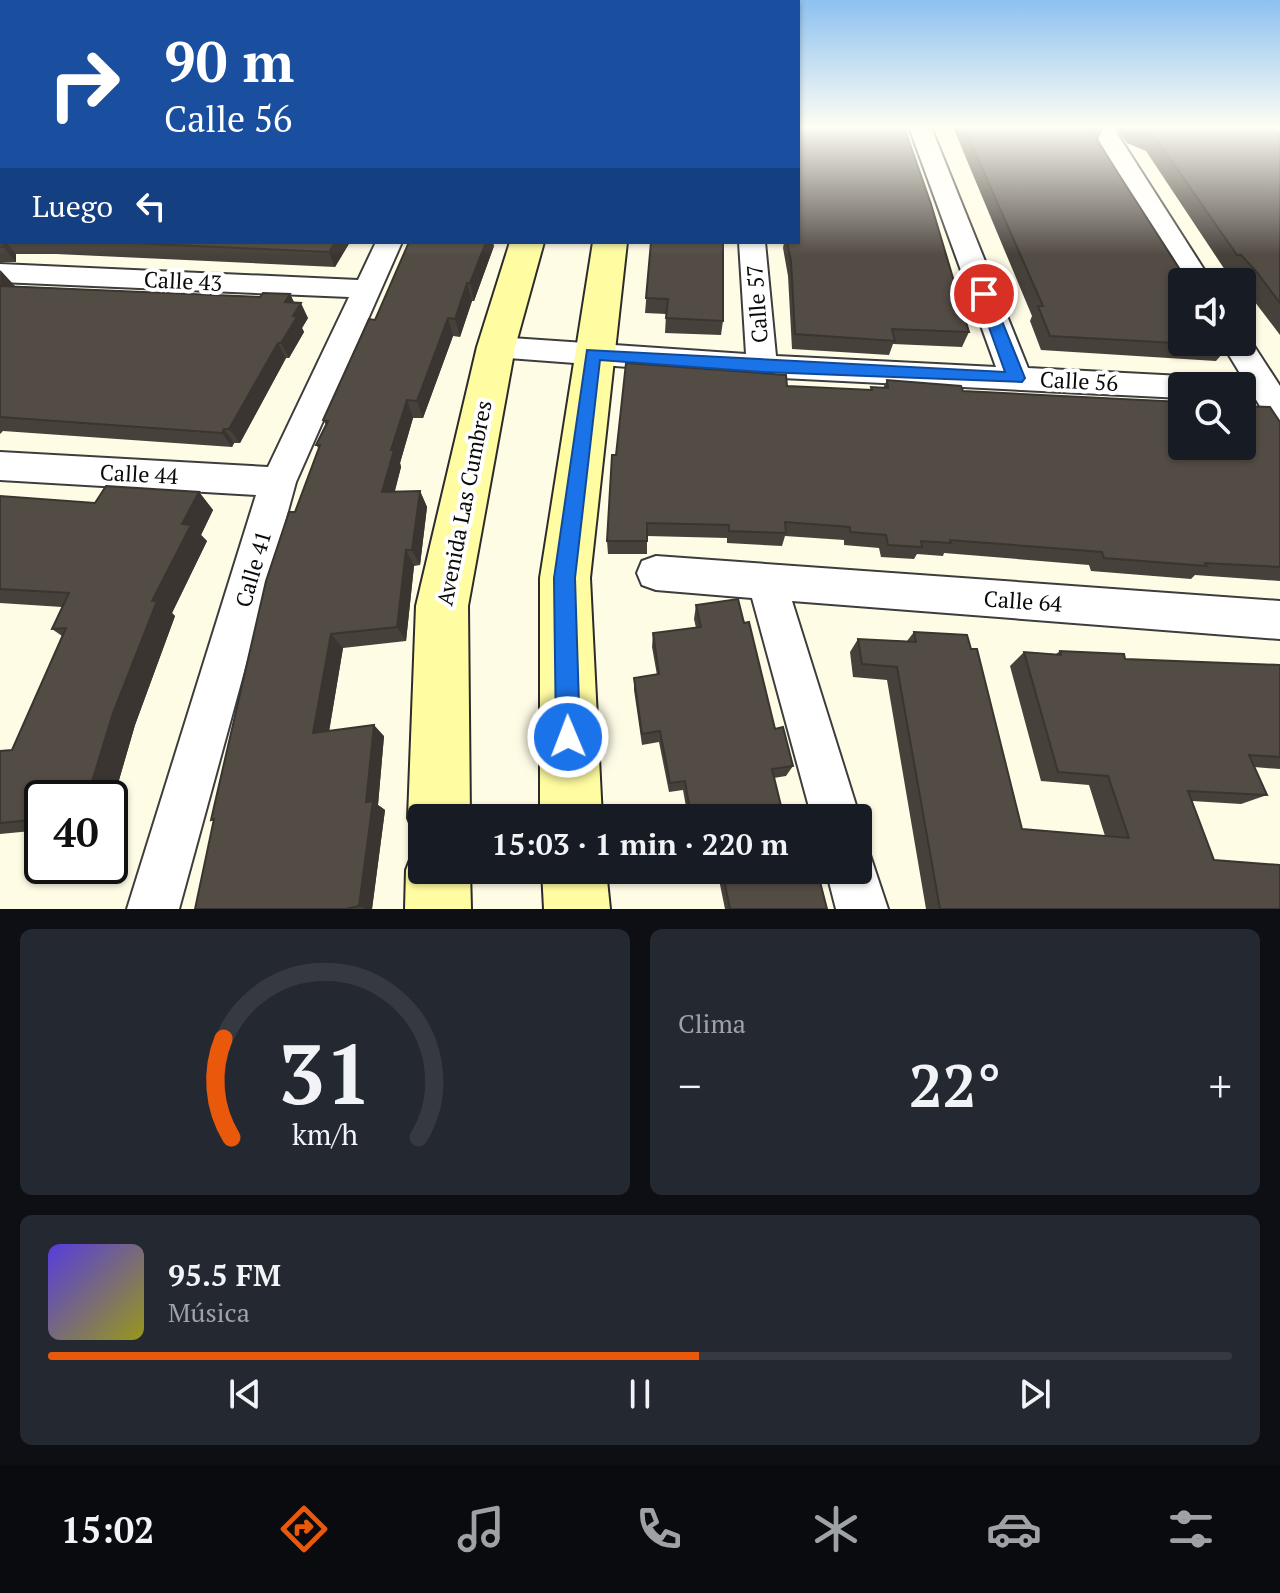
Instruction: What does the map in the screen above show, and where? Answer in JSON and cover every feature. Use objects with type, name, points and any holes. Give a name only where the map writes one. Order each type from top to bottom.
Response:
[{"type":"street","points":[[936,169],[1016,378]]},
{"type":"street","points":[[1128,169],[1189,268]]},
{"type":"street","name":"Calle 41","points":[[153,909],[278,482],[388,244]]},
{"type":"street","name":"Avenida Las Cumbres","points":[[439,804],[442,606],[496,347],[526,244]]},
{"type":"street","points":[[571,804],[565,578],[610,244]]},
{"type":"street","name":"Calle 57","points":[[752,244],[762,366]]},
{"type":"street","name":"Calle 43","points":[[0,273],[366,289]]},
{"type":"street","name":"Calle 56","points":[[496,347],[762,366],[1168,386]]},
{"type":"street","points":[[1243,356],[1263,398]]},
{"type":"street","name":"Calle 44","points":[[0,466],[278,482]]},
{"type":"street","name":"Calle 64","points":[[656,573],[1280,620]]},
{"type":"street","points":[[767,583],[832,804]]},
{"type":"street","points":[[438,884],[438,909]]},
{"type":"street","points":[[575,884],[577,909]]},
{"type":"street","points":[[855,884],[862,909]]},
{"type":"building","points":[[800,169],[919,169],[969,332],[892,329],[895,341],[795,334],[787,244],[800,244]]},
{"type":"building","points":[[983,169],[1116,169],[1179,268],[1168,268],[1168,343],[1050,336],[1038,306],[1043,306]]},
{"type":"building","points":[[1178,169],[1280,169],[1280,303],[1256,268],[1237,255]]},
{"type":"building","points":[[154,244],[334,244],[329,252]]},
{"type":"building","points":[[408,244],[485,244],[455,319],[448,318],[417,401],[407,400],[391,450],[394,450],[382,492],[420,491],[412,550],[406,550],[397,627],[331,634],[313,733],[374,725],[366,802],[373,801],[359,906],[346,909],[195,909],[214,819],[211,820],[266,581],[289,512],[295,512],[320,445],[316,445],[328,421],[323,420],[369,319],[375,320]]},
{"type":"building","points":[[651,244],[723,244],[723,321],[666,318],[668,299],[646,298]]},
{"type":"building","points":[[0,286],[260,297],[263,293],[290,294],[285,302],[301,303],[293,316],[297,317],[281,343],[278,343],[229,429],[224,429],[222,433],[0,417]]},
{"type":"building","points":[[626,363],[786,375],[787,386],[872,390],[871,387],[888,388],[887,380],[961,386],[963,391],[1168,401],[1168,460],[1256,460],[1256,406],[1270,407],[1280,422],[1280,567],[1205,563],[1207,566],[1104,558],[1102,552],[950,540],[951,543],[921,541],[922,547],[888,545],[886,535],[850,532],[850,527],[785,522],[786,533],[729,531],[729,525],[647,523],[647,541],[607,541],[612,455],[616,455]]},
{"type":"building","points":[[106,486],[199,492],[182,524],[191,525],[152,601],[157,601],[113,713],[93,780],[24,780],[24,821],[0,823],[0,751],[12,750],[66,628],[52,629],[69,593],[0,589],[0,496],[95,503]]},
{"type":"building","points":[[738,599],[744,623],[749,622],[775,729],[783,727],[793,766],[772,769],[781,804],[689,804],[685,781],[670,783],[660,731],[642,734],[634,678],[659,674],[653,633],[701,627],[696,605]]},
{"type":"building","points":[[914,632],[967,635],[971,649],[977,649],[1022,829],[1129,838],[1108,776],[1058,772],[1024,652],[1124,654],[1125,659],[1280,665],[1280,757],[1249,755],[1267,795],[1188,791],[1214,860],[1280,865],[1280,909],[940,909],[897,667],[862,664],[858,639],[916,642]]},
{"type":"building","points":[[725,884],[821,884],[827,909],[730,909]]},
{"type":"route","points":[[568,737],[565,578],[593,354],[762,366],[1016,378],[984,294]]}]
